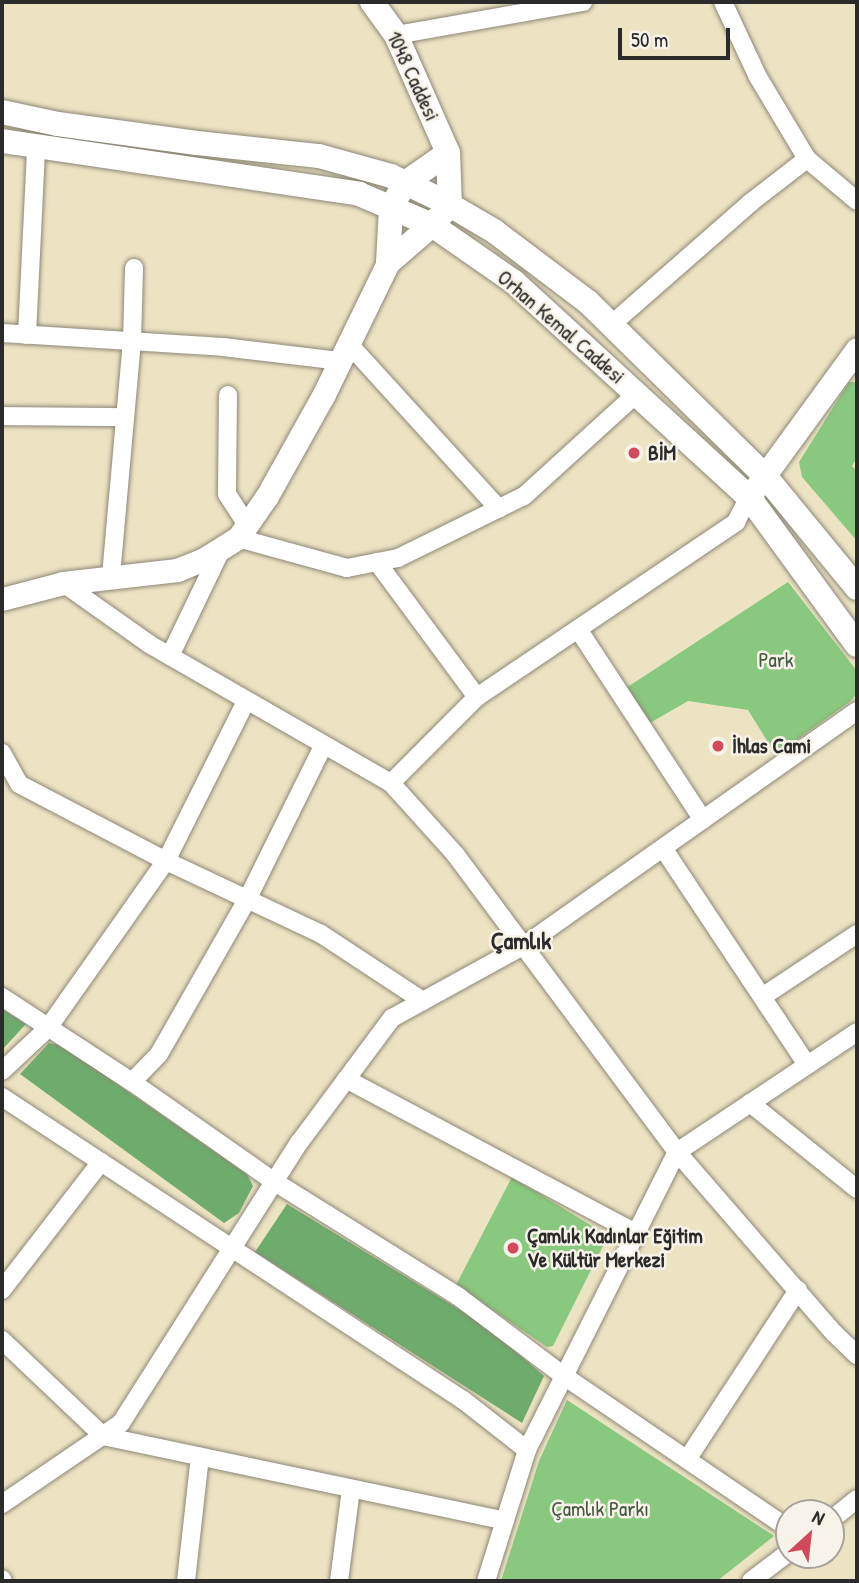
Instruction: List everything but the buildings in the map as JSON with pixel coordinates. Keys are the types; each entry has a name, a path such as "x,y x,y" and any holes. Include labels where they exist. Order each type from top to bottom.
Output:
{"main road":[{"name":"1048 Caddesi","path":"372,2 396,35 449,153 441,215"},
{"name":"Orhan Kemal Caddesi","path":"2,112 58,124 197,144 319,156 441,215 494,231 588,302 612,324 765,476 857,588"},
{"name":"Orhan Kemal Caddesi","path":"2,141 36,149 359,194 398,195"},
{"path":"388,263 398,195 449,153"},
{"path":"388,263 441,215"},
{"name":"Orhan Kemal Caddesi","path":"441,215 748,497 857,645"}],"street":[{"path":"396,35 583,2"},
{"path":"723,2 758,77 807,159 857,201"},
{"path":"27,335 36,149"},
{"path":"612,324 750,203 807,159"},
{"path":"170,656 236,535 267,496 345,352 388,263"},
{"path":"111,576 132,341 134,268"},
{"path":"2,333 345,352 499,509"},
{"path":"391,783 477,697 736,522 748,497 857,349"},
{"path":"236,535 347,568 398,558 524,496 636,394"},
{"path":"228,395 227,494 236,535"},
{"path":"2,416 125,417"},
{"path":"2,599 63,583 177,570 204,559 236,535"},
{"path":"377,562 477,697"},
{"path":"63,583 170,656 391,783 455,854 677,1152 857,1356"},
{"path":"578,629 703,820"},
{"path":"2,1071 48,1027 166,861 246,701"},
{"path":"2,1504 121,1423 299,1143 392,1018 525,945 857,711"},
{"path":"132,1082 159,1054 247,900 323,746"},
{"path":"2,753 8,780 166,861 321,934 423,1001"},
{"path":"663,848 807,1065"},
{"path":"762,997 857,934"},
{"path":"2,997 132,1082 275,1182 459,1297 564,1376 775,1519"},
{"path":"486,1581 527,1450 677,1152 857,1032"},
{"path":"346,1079 636,1233"},
{"path":"2,1097 463,1400 527,1450"},
{"path":"750,1103 857,1189"},
{"path":"2,1290 101,1162"},
{"path":"688,1458 798,1290"},
{"path":"2,1340 103,1436 505,1521"},
{"path":"186,1581 200,1457"},
{"path":"339,1581 351,1489"},
{"path":"751,1581 775,1563"}],"green space":[{"path":"849,382 857,382 857,458 852,466 857,471 857,541 802,477 799,462"},
{"name":"Park","path":"788,582 857,671 857,692 852,700 776,755 748,710 688,701 648,724 626,688"},
{"path":"2,1009 26,1024 2,1050"},
{"path":"49,1043 61,1045 247,1174 253,1186 239,1213 224,1223 20,1074"},
{"path":"512,1177 605,1234 604,1244 553,1346 547,1347 456,1285"},
{"path":"287,1204 488,1327 544,1376 522,1423 255,1252"},
{"name":"Çamlık Parkı","path":"567,1400 774,1536 717,1581 501,1581 539,1461"}],"place":[{"name":"BİM","path":"634,453"},
{"name":"İhlas Cami","path":"718,746"},
{"name":"Çamlık Kadınlar Eğitim Ve Kültür Merkezi","path":"513,1248"}],"district":[{"name":"Çamlık","path":"521,941"}]}
